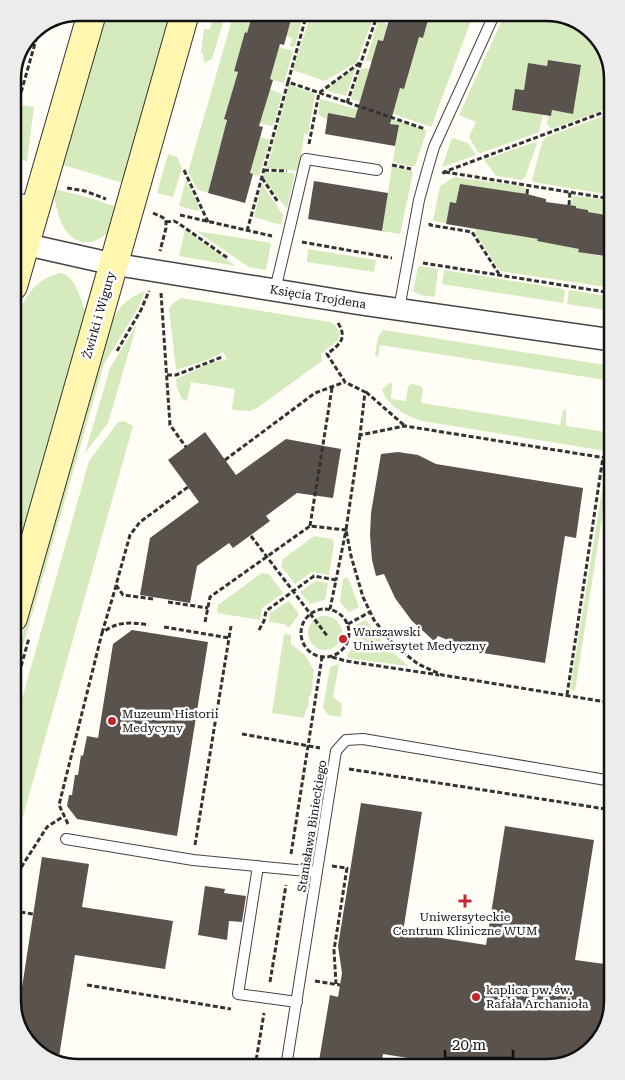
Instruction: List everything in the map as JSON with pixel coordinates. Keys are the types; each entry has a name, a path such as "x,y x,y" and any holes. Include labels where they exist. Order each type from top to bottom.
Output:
{"main road":[{"path":"21,255 24,244 24,200 89,21"},
{"name":"Żwirki i Wigury","path":"21,587 182,21"}],"street":[{"name":"Księcia Trojdena","path":"24,244 114,264 604,339"}],"lane":[{"path":"399,309 419,200 421,170 434,147 491,21"},
{"path":"275,290 306,159 377,170"},
{"name":"Stanisława Binieckiego","path":"287,1059 336,751 346,740 363,739 604,780"},
{"path":"66,839 193,860 318,872"},
{"path":"258,866 238,994 297,1002"}],"path":[{"path":"247,231 305,21"},
{"path":"347,103 375,21"},
{"path":"21,93 35,42"},
{"path":"306,159 319,93 361,62"},
{"path":"288,82 431,131"},
{"path":"441,178 444,172 604,112"},
{"path":"377,170 390,164 604,198"},
{"path":"184,170 208,222"},
{"path":"264,170 303,172"},
{"path":"262,178 291,220"},
{"path":"60,186 85,191 112,201"},
{"path":"527,194 528,186"},
{"path":"569,205 570,192"},
{"path":"151,212 162,216 166,222 161,248"},
{"path":"432,217 430,225 472,232 500,275"},
{"path":"166,222 174,221 178,223 231,261"},
{"path":"161,292 170,425 186,446"},
{"path":"335,319 342,330 342,339 337,346 326,354 345,382 365,392 405,426"},
{"path":"167,375 176,375 222,357"},
{"path":"225,460 316,393 345,382"},
{"path":"310,526 332,387"},
{"path":"330,610 346,530 365,392"},
{"path":"360,434 405,426 603,457 567,696"},
{"path":"71,828 58,805 102,633 130,535 140,522 188,487"},
{"path":"205,622 210,597 310,526 346,530"},
{"path":"346,530 351,556 363,597 374,620 394,645 418,664 442,675"},
{"path":"250,536 328,637"},
{"path":"260,630 266,611 314,576 336,580"},
{"path":"116,585 123,595 153,599"},
{"path":"168,602 208,608"},
{"path":"332,657 343,650 349,638 348,624 341,614 330,610 319,610 310,614 302,625 302,639 309,651 322,657 332,657 355,663 442,675 604,702"},
{"path":"348,624 370,612"},
{"path":"102,633 114,625 123,622 148,625"},
{"path":"193,860 231,626"},
{"path":"164,627 229,638"},
{"path":"268,999 322,657"},
{"path":"242,734 324,749"},
{"path":"347,769 604,809"},
{"path":"21,866 47,827 64,816"},
{"path":"313,990 315,980 338,985 334,950 347,868 332,866 334,857"},
{"path":"21,912 33,914"},
{"path":"87,985 234,1009"},
{"path":"256,1059 263,1014"}],"green space":[{"path":"102,21 170,21 123,183 60,164"},
{"path":"212,21 224,21 212,59 204,62 201,52 204,29 210,29"},
{"path":"232,21 251,21 247,33 245,32 234,70 238,72 224,118 227,120 208,193 197,189 188,172"},
{"path":"290,21 302,21 295,46 290,47 292,38 286,36"},
{"path":"308,21 372,21 357,62 325,81 293,70"},
{"path":"378,21 387,24 383,41 378,40 372,62 366,60"},
{"path":"428,21 471,21 431,127 351,99 360,70 364,68 370,69 395,104 400,88 404,89 419,37 423,38"},
{"path":"502,21 549,21 564,24 584,36 594,47 601,61 600,67 603,68 604,80 604,110 551,129 547,123 548,116 551,116 552,110 573,113 576,93 565,91 569,63 548,60 547,66 528,63 524,90 515,89 512,109 543,115 539,132 481,153 478,152 469,137 476,122 459,115"},
{"path":"279,47 293,51 284,83 270,79"},
{"path":"356,67 346,96 328,91 329,87"},
{"path":"289,85 314,93 315,96 308,134 304,134 299,171 267,168"},
{"path":"270,89 282,94 274,124 271,126 260,123"},
{"path":"321,99 427,130 415,166 393,162 398,125 328,113 327,119 318,115"},
{"path":"21,105 34,107 27,161 21,160"},
{"path":"604,116 604,194 533,182 542,142 546,137"},
{"path":"260,137 270,140 259,176 250,174"},
{"path":"452,138 468,143 476,155 442,167"},
{"path":"535,142 537,144 525,177 522,180 496,176 484,160"},
{"path":"168,154 177,157 182,168 173,197 157,193"},
{"path":"392,166 412,171 413,173 400,234 382,231"},
{"path":"265,172 295,173 287,209 263,179"},
{"path":"454,177 521,186 525,188 526,194 461,203 450,202 446,223 433,221 440,186"},
{"path":"186,179 200,210 198,211 179,206"},
{"path":"262,184 283,215 281,225 254,217"},
{"path":"54,189 117,207 109,232 94,241 84,242 68,234 59,217"},
{"path":"572,197 604,200 604,214 588,212 588,210 571,206"},
{"path":"476,229 538,239 537,241 579,249 578,251 604,257 604,287 500,271 475,233"},
{"path":"185,230 236,266 179,256"},
{"path":"196,231 271,243 266,270 249,267"},
{"path":"308,249 376,260 374,272 307,262"},
{"path":"418,267 438,269 435,297 420,295 413,291"},
{"path":"444,270 563,289 565,291 563,303 442,284"},
{"path":"61,273 66,275 74,283 85,310 21,537 21,308 34,288 50,276"},
{"path":"569,290 604,296 604,310 567,304"},
{"path":"145,291 138,308 104,364 21,653 21,640 110,323 124,304"},
{"path":"181,298 330,322 335,325 340,333 338,340 321,354 322,361 257,408 250,411 233,410 235,389 191,382 187,401 182,399 177,388 176,379 211,363 227,359 223,352 208,360 176,370 169,309 172,304"},
{"path":"137,324 108,423 85,453 110,368"},
{"path":"383,330 604,365 604,380 380,345 378,357 375,355 378,337"},
{"path":"391,382 391,399 406,401 408,387 411,384 421,386 423,389 421,403 560,425 563,411 566,409 566,426 604,432 604,451 422,421 398,410 384,395 382,389"},
{"path":"124,421 133,426 21,824 21,703 89,461 118,422"},
{"path":"604,478 604,505 575,691 570,690"},
{"path":"314,536 332,539 334,544 329,575 312,572 295,584 281,566 283,559"},
{"path":"262,573 269,574 283,593 262,608 260,620 217,613 218,605"},
{"path":"347,577 359,607 349,612 340,602 343,579"},
{"path":"316,581 328,583 325,600 310,604 300,592"},
{"path":"289,601 299,614 290,627 285,626 285,624 269,622 270,613"},
{"path":"325,616 337,621 342,633 337,645 325,650 313,645 308,633 313,621"},
{"path":"366,620 384,644 408,666 348,658 347,655 355,641 356,625"},
{"path":"284,634 291,635 291,644 305,655 314,670 311,696 309,696 308,708 304,718 272,713"},
{"path":"339,664 333,697 342,704 341,717 328,715 323,707 330,667"}],"building":[{"path":"251,21 291,21 284,45 280,44 270,79 273,80 259,126 263,127 250,173 253,174 245,203 208,193 227,120 224,119 238,72 234,71 245,32 247,33"},
{"path":"389,21 428,21 423,38 419,37 404,89 400,88 390,124 399,125 395,146 325,134 328,113 355,118 378,40 383,41"},
{"path":"548,60 581,65 573,114 552,110 551,116 512,110 515,89 524,90 528,63 547,66"},
{"path":"314,181 388,193 382,231 308,219"},
{"path":"460,184 527,194 546,199 546,202 576,206 576,208 588,210 588,212 604,215 604,256 578,252 579,249 537,241 538,239 446,224 450,202 456,203"},
{"path":"205,432 236,475 286,439 341,449 333,498 297,493 266,516 270,521 233,548 229,543 197,566 190,603 140,595 150,538 199,502 168,460"},
{"path":"398,452 418,455 436,464 583,488 576,538 565,536 545,663 477,652 438,636 434,641 412,621 395,598 384,574 376,576 372,560 370,535 371,513 381,454"},
{"path":"132,630 208,642 177,836 77,819 67,806 69,795 72,795 75,775 78,775 81,755 83,756 87,736 98,738 113,644"},
{"path":"361,803 422,812 403,932 486,945 505,826 594,840 575,960 604,964 604,1000 602,1016 596,1030 587,1042 571,1053 561,1057 546,1059 415,1059 383,1054 382,1059 319,1059 330,995 338,997 342,973 338,946"},
{"path":"42,857 89,864 82,907 173,921 165,969 75,955 59,1055 47,1049 31,1033 22,1012 21,994"},
{"path":"205,886 225,889 224,893 246,896 242,922 229,921 227,940 198,935"}],"place":[{"name":"Warszawski Uniwersytet Medyczny","path":"343,639"},
{"name":"Muzeum Historii Medycyny","path":"112,721"},
{"name":"Uniwersyteckie Centrum Kliniczne WUM","path":"465,901"},
{"name":"kaplica pw. św. Rafała Archanioła","path":"476,997"}]}
